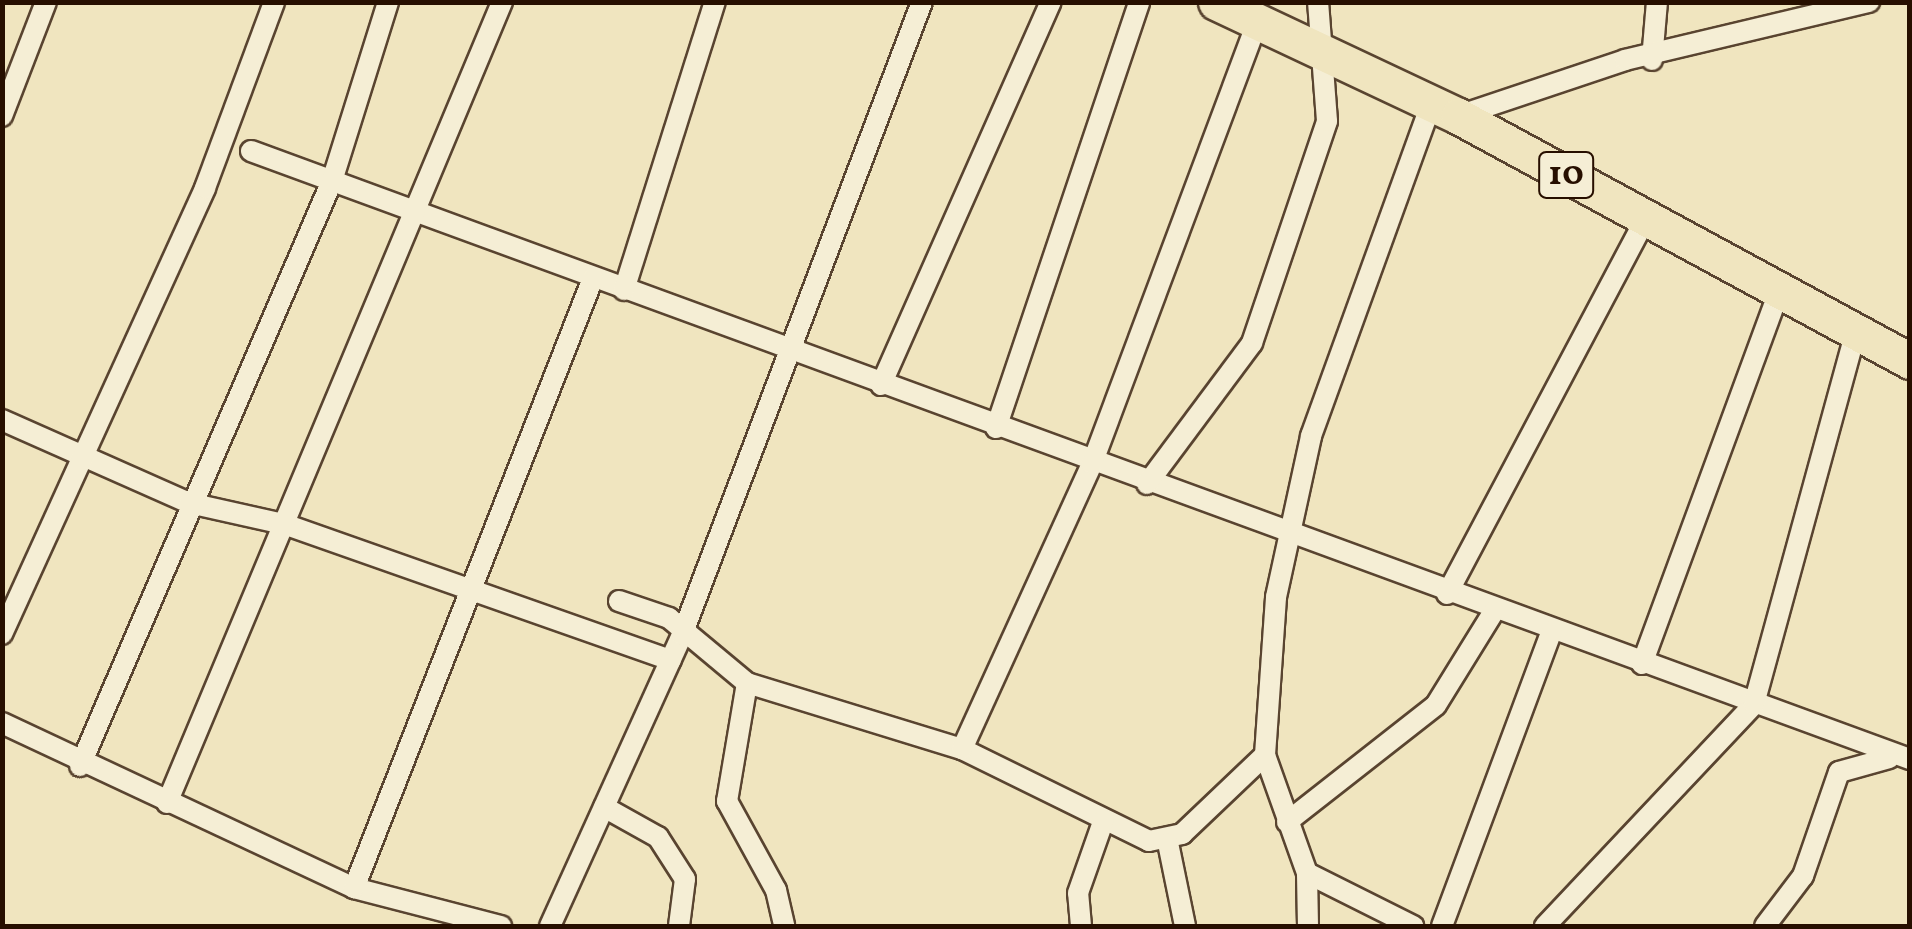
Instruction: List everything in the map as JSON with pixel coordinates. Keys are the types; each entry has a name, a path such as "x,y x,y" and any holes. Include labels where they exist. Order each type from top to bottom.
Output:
{"highway":[{"name":"10","path":"1216,2 1444,112 1910,361"}],"street":[{"path":"2,116 46,2"},
{"path":"2,634 205,188 274,2"},
{"path":"80,766 189,503 332,181 388,2"},
{"path":"167,803 410,210 502,2"},
{"path":"624,290 715,2"},
{"path":"555,922 682,634 786,350 922,2"},
{"path":"881,386 1051,2"},
{"path":"996,428 1139,2"},
{"path":"1147,484 1252,343 1327,122 1318,2"},
{"path":"1652,60 1657,2"},
{"path":"1308,926 1307,873 1266,755 1276,598 1311,436 1444,112 1549,81 1652,60 1863,3"},
{"path":"962,749 1092,464 1257,23"},
{"path":"251,151 1291,538 1910,761"},
{"path":"1447,594 1646,218"},
{"path":"354,888 593,278"},
{"path":"1642,664 1779,292"},
{"path":"1545,926 1754,704 1855,334"},
{"path":"2,420 86,451 189,503 284,524 468,596 671,660"},
{"path":"619,601 659,612 748,684 962,749 1104,819 1168,842"},
{"path":"1287,822 1436,705 1494,610"},
{"path":"1442,926 1552,631"},
{"path":"748,684 726,800 776,890 784,926"},
{"path":"2,723 80,766 354,888 501,926"},
{"path":"1168,842 1266,755"},
{"path":"1766,926 1804,876 1839,772 1878,756 1910,761"},
{"path":"604,807 658,837 685,879 679,926"},
{"path":"1081,926 1078,893 1104,819"},
{"path":"1168,842 1184,926"},
{"path":"1307,873 1412,926"}]}
